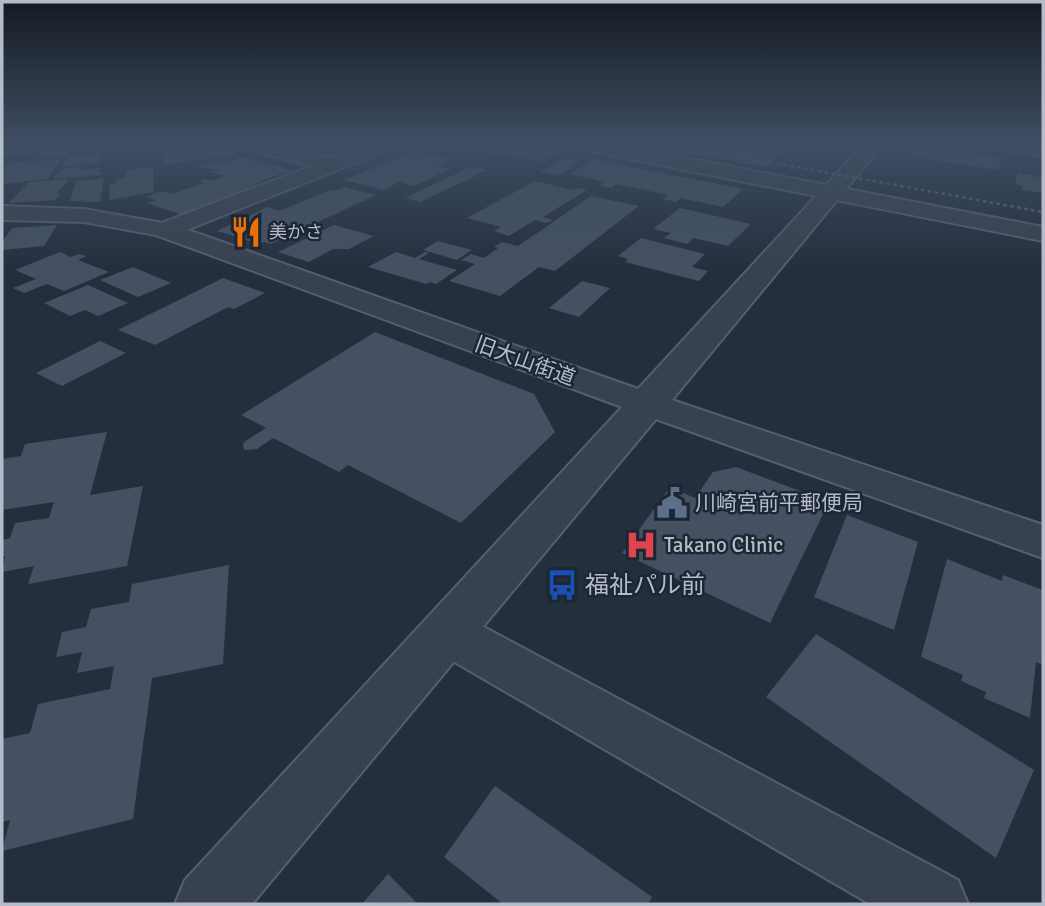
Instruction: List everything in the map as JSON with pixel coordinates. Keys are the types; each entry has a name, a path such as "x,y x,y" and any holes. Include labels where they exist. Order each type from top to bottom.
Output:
{"street":[{"path":"165,230 279,185"},
{"path":"792,185 1043,234"},
{"path":"209,904 838,185"},
{"name":"旧大山街道","path":"2,213 75,212 114,217 165,230 647,404 1043,542"},
{"path":"447,632 934,904"}],"building":[{"path":"26,185 64,185 55,200 9,203"},
{"path":"75,185 103,185 100,202 70,201"},
{"path":"110,185 154,185 154,192 109,200"},
{"path":"197,185 262,186 185,216 147,203 156,200 146,197 162,191 172,194"},
{"path":"365,185 392,185 383,190"},
{"path":"432,185 455,185 420,202 405,198"},
{"path":"527,185 587,190 543,217 553,220 547,223 535,220 509,236 494,231 501,227 467,218"},
{"path":"622,185 724,185 743,189 723,207 681,198 676,202 663,199 668,195"},
{"path":"1020,185 1043,185 1043,193 1022,190 1023,186"},
{"path":"344,187 376,195 271,244 259,244 217,231 267,207 280,211 330,190"},
{"path":"591,196 639,206 555,271 539,267 500,296 449,281 475,264 461,260 471,254 484,258 502,242 518,246"},
{"path":"680,208 751,224 728,246 693,238 687,244 664,238 671,233 653,229"},
{"path":"57,225 44,246 2,250 2,242 12,228"},
{"path":"334,225 374,236 349,249 333,249 309,262 278,252"},
{"path":"641,238 705,254 692,267 708,271 699,281 625,262 628,259 618,256"},
{"path":"438,241 472,250 457,260 423,250"},
{"path":"60,252 71,257 79,254 86,256 78,260 109,272 64,291 47,284 24,293 13,288 36,279 15,270"},
{"path":"396,252 415,258 425,252 429,253 419,259 457,270 436,284 426,284 368,267"},
{"path":"133,267 171,283 138,297 100,280"},
{"path":"223,278 265,293 234,309 228,307 155,345 118,330"},
{"path":"582,281 610,288 579,317 549,308"},
{"path":"88,285 128,303 98,316 85,310 70,316 44,303"},
{"path":"375,332 534,394 555,432 461,523 348,465 339,472 273,438 257,449 245,450 243,446 244,442 266,428 241,415"},
{"path":"100,341 126,353 62,386 36,373"},
{"path":"107,432 90,495 143,486 127,566 28,584 34,566 2,572 5,556 2,556 2,540 10,538 15,523 49,518 54,502 2,510 2,459 21,456 25,444"},
{"path":"736,467 829,502 770,623 622,553 670,487 695,498 713,472"},
{"path":"847,515 918,542 894,630 814,597"},
{"path":"947,559 1002,581 1003,575 1043,590 1043,665 1036,662 1030,718 984,698 986,692 961,681 963,675 921,657"},
{"path":"229,565 223,664 152,678 133,819 2,851 10,820 2,822 2,739 30,733 38,704 110,689 114,666 77,673 82,652 56,657 62,632 86,627 91,609 129,602 132,584"},
{"path":"816,634 1034,770 996,858 766,697"},
{"path":"495,786 652,897 648,904 503,904 444,857"},
{"path":"388,874 418,904 362,904"}],"railway":[{"path":"897,185 1043,212"}],"place":[{"name":"美かさ","path":"246,232"},
{"name":"川崎宮前平郵便局","path":"672,503"},
{"name":"Takano Clinic","path":"641,545"},
{"name":"福祉パル前","path":"562,585"}]}
